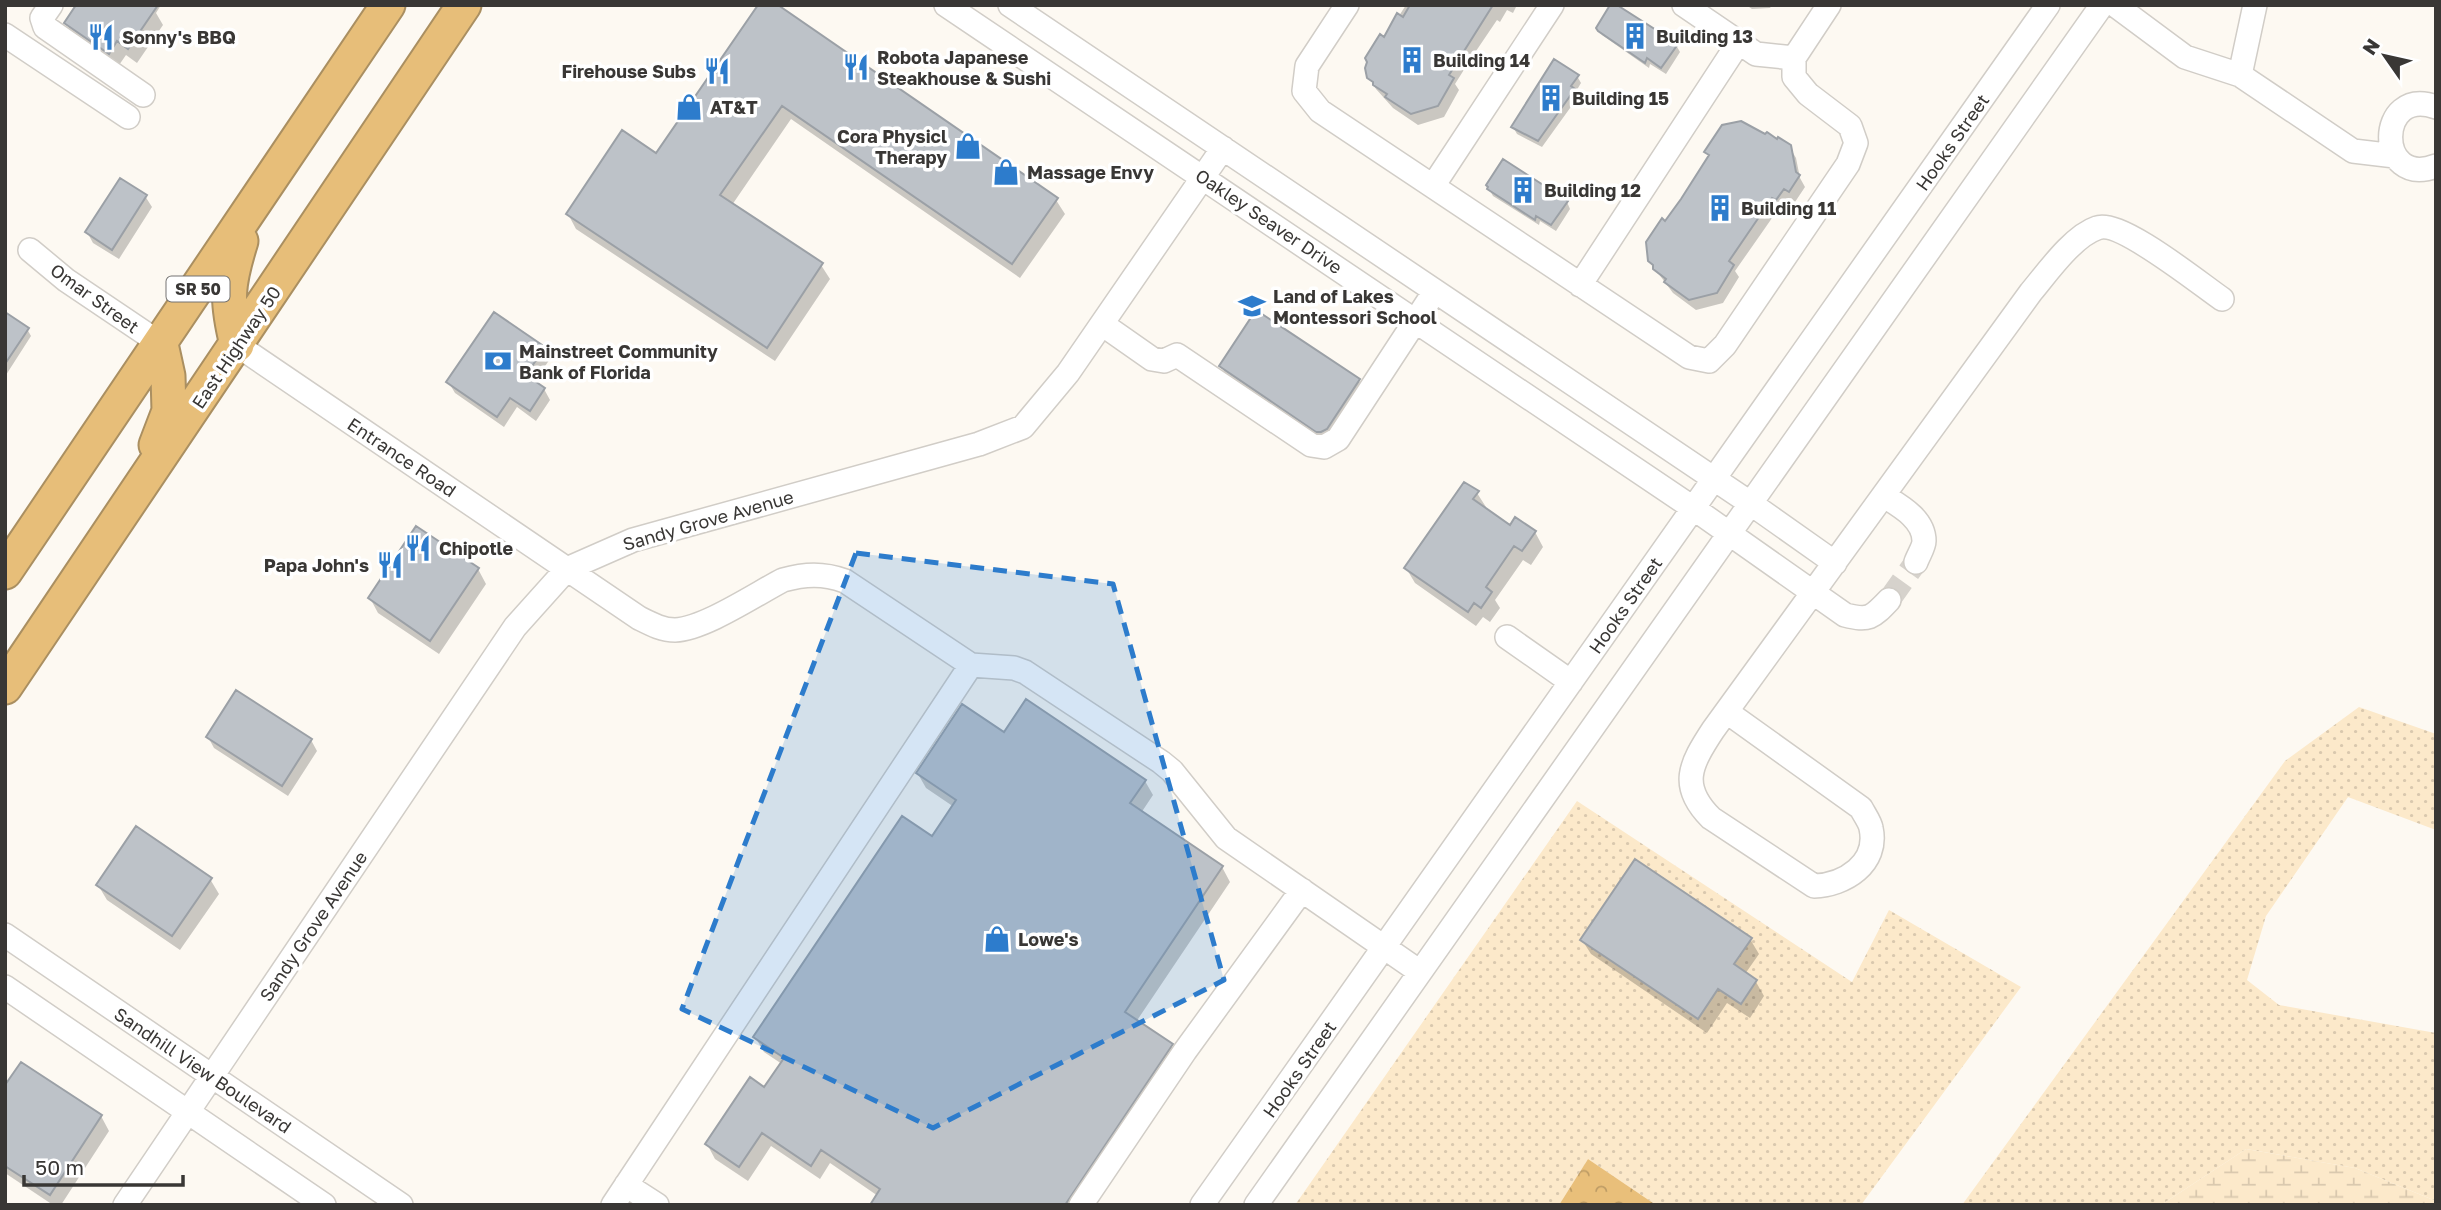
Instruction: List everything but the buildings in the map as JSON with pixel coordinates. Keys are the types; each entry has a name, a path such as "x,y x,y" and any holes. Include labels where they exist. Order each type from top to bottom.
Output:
{"highway":[{"name":"SR 50","path":"5,572 388,5"},
{"name":"East Highway 50","path":"5,687 464,5"},
{"path":"237,345 229,313 229,279 248,215"},
{"path":"141,487 169,411 168,376 160,344"}],"street":[{"path":"51,5 42,18 45,27 143,95"},
{"name":"Oakley Seaver Drive","path":"946,5 1693,508 1845,615 1862,619 1874,616 1889,600"},
{"name":"Oakley Seaver Drive","path":"1010,5 1835,563"},
{"path":"1347,5 1307,66 1304,91 1320,111 1689,358 1709,361 1725,345 1848,164 1856,144 1850,126 1808,94 1794,77 1794,58 1829,5"},
{"path":"1433,186 1552,5"},
{"path":"1684,5 1756,54 1794,58"},
{"name":"Hooks Street","path":"1202,1205 2048,5"},
{"path":"1256,1205 2102,5"},
{"path":"2115,5 2185,57 2240,75 2353,151 2395,156"},
{"path":"2240,75 2255,5"},
{"path":"5,35 128,117"},
{"path":"1580,285 1740,42"},
{"path":"2436,107 2417,104 2407,107 2398,114 2389,134 2390,146 2395,156 2412,168 2436,166"},
{"name":"Sandy Grove Avenue","path":"125,1205 515,627 567,569 633,540 979,444 1023,427 1068,373 1223,148"},
{"path":"1727,712 1861,808 1872,828 1870,854 1857,870 1844,880 1828,886 1814,886 1712,818 1698,804 1692,793 1692,772 1699,752 1727,712 2031,292 2084,236 2099,226 2135,237 2222,299"},
{"name":"Omar Street","path":"30,250 66,280 160,344"},
{"path":"1102,324 1152,359 1164,361 1177,355 1317,447 1332,444 1338,439 1435,291"},
{"name":"Entrance Road","path":"237,345 639,618 666,629 696,626 783,580 799,575 830,576 845,581 971,665"},
{"path":"1884,496 1911,514 1920,527 1924,542 1916,562"},
{"path":"1507,637 1571,682"},
{"path":"613,1205 971,665 1014,668 1025,672 1161,762 1226,838 1420,972"},
{"path":"1081,1205 1185,1051 1302,890"},
{"name":"Sandhill View Boulevard","path":"5,935 401,1205"},
{"path":"5,987 324,1205"},
{"path":"626,1185 657,1205"}],"highlighted area":[{"path":"856,553 1113,584 1224,980 933,1128 682,1009"}],"green space":[{"path":"2359,707 2436,734 2436,830 2348,797 2266,916 2247,980 2279,1005 2436,1033 2436,1201 2355,1168 2246,1149 2161,1205 1962,1205 2285,761"},
{"path":"1577,801 1852,982 1889,910 2021,987 1861,1205 1656,1205 1588,1159 1559,1205 1295,1205"},
{"path":"2246,1149 2355,1168 2436,1201 2436,1205 2161,1205"},
{"path":"1588,1159 1656,1205 1559,1205"}],"tunnel":[{"path":"1889,600 1916,562"}],"place":[{"name":"Building 13","path":"1635,36"},
{"name":"Sonny's BBQ","path":"101,37"},
{"name":"Building 14","path":"1412,60"},
{"name":"Robota Japanese Steakhouse & Sushi","path":"856,67"},
{"name":"Firehouse Subs","path":"717,71"},
{"name":"Building 15","path":"1551,98"},
{"name":"AT&T","path":"689,107"},
{"name":"Cora Physicl Therapy","path":"968,146"},
{"name":"Massage Envy","path":"1006,172"},
{"name":"Building 12","path":"1523,190"},
{"name":"Building 11","path":"1720,208"},
{"name":"Land of Lakes Montessori School","path":"1252,306"},
{"name":"Mainstreet Community Bank of Florida","path":"498,361"},
{"name":"Chipotle","path":"418,548"},
{"name":"Papa John's","path":"390,565"},
{"name":"Lowe's","path":"997,939"}]}
